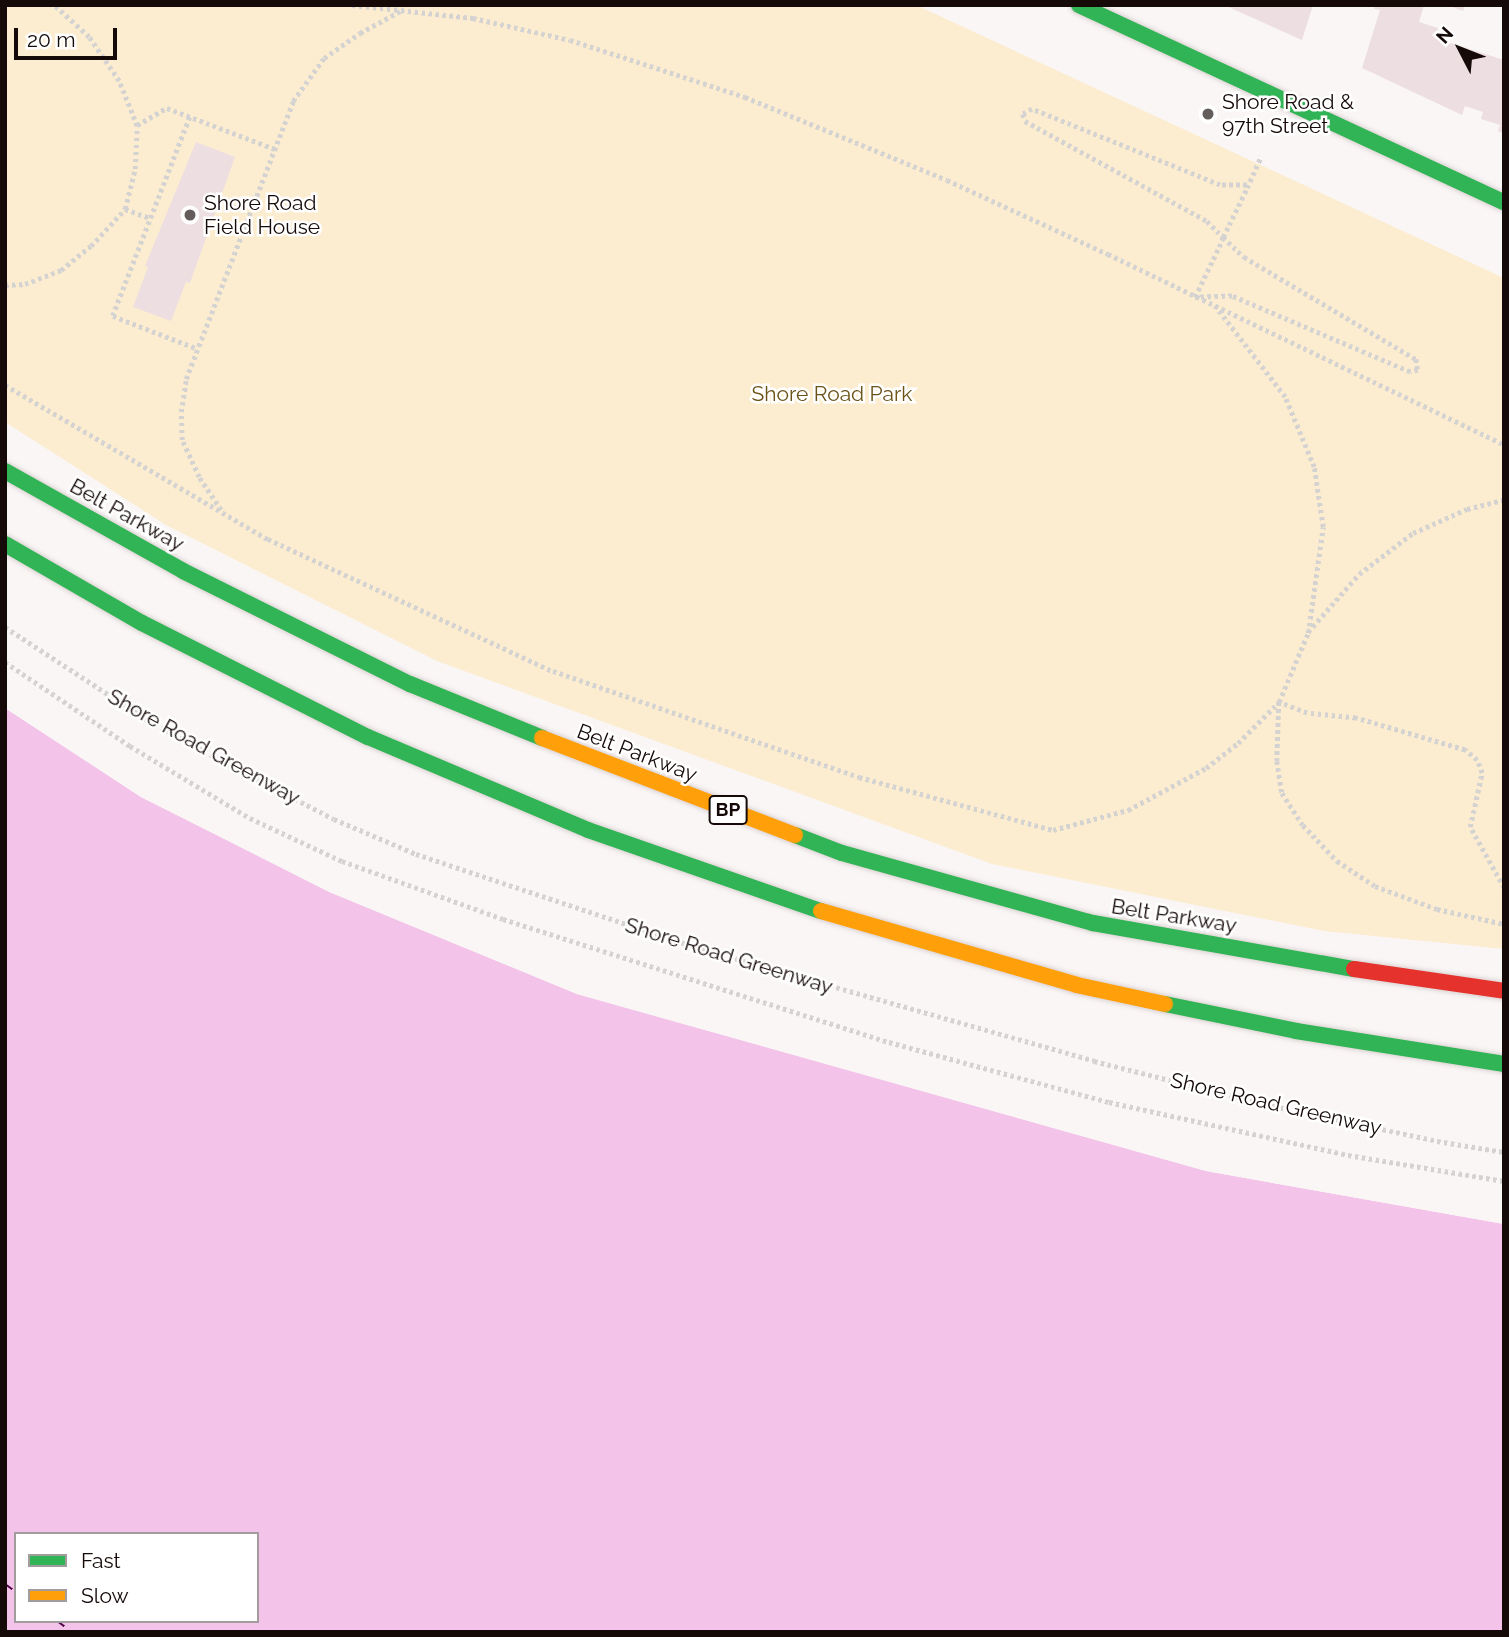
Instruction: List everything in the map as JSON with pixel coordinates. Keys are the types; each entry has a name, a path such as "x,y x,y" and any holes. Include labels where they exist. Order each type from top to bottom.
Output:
{"main road":[{"path":"1079,5 1504,202"},
{"name":"Belt Parkway","path":"5,471 183,570 410,684 633,775 842,853 1093,923 1442,984 1504,991"},
{"path":"5,544 142,623 368,737 588,830 816,910 1077,985 1296,1031 1504,1064"},
{"path":"1442,984 1504,984"}],"path":[{"path":"5,285 25,284 61,270 91,246 125,209 135,169 137,126 119,81 89,37 54,5"},
{"path":"352,5 473,18 570,40 745,97 947,180 1504,445"},
{"path":"221,511 199,477 182,440 181,412 186,379 293,102 324,58 360,33 404,9"},
{"path":"137,126 167,108 275,149"},
{"path":"1195,297 1232,296 1410,372 1418,370 1416,359 1244,257 1206,221 1025,121 1023,114 1032,109 1220,185 1247,185"},
{"path":"190,117 113,316 198,349"},
{"path":"1195,297 1261,156"},
{"path":"125,209 150,218"},
{"path":"1215,306 1285,397 1314,467 1323,527 1308,633 1279,702 1277,761 1282,793 1303,825 1337,861 1375,886 1437,909 1504,925"},
{"path":"5,385 268,539 553,671 859,777 1053,831 1128,810 1206,768 1238,743 1279,702"},
{"path":"1308,633 1359,574 1413,533 1467,509 1504,500"},
{"name":"Shore Road Greenway","path":"5,627 143,717 220,760 334,818 416,854 695,947 1094,1061 1273,1106 1437,1141 1504,1152"},
{"path":"5,662 131,747 250,818 342,861 503,919 889,1042 1109,1102 1348,1155 1504,1181"},
{"path":"1279,702 1307,713 1356,718 1465,750 1477,760 1482,773 1470,827 1504,888"}],"green space":[{"name":"Shore Road Park","path":"5,5 916,5 1504,278 1504,949 1324,931 992,864 437,661 166,525 5,422"}],"shaded area":[{"path":"5,708 141,797 329,892 577,994 1206,1171 1504,1224 1504,1632 5,1632"}],"pier":[{"path":"5,704 142,794 331,889 578,991 1207,1167 1504,1220 1504,1224 1206,1171 577,994 330,892 141,797 5,708"}],"building":[{"path":"1224,5 1313,5 1302,40"},
{"path":"1375,5 1424,5 1419,22 1438,28 1435,38 1504,60 1504,133 1498,131 1500,125 1481,119 1483,112 1465,106 1462,115 1362,68 1380,10 1374,9"},
{"path":"1447,5 1465,5 1463,11"},
{"name":"Shore Road Field House","path":"196,142 235,157 190,283 186,282 171,321 133,307 148,267 145,266"}],"ferry route":[{"path":"5,1584 14,1591"},
{"path":"60,1623 72,1632"}],"traffic: fast":[{"path":"1079,5 1504,202"},
{"path":"5,471 183,571 410,684 542,738"},
{"path":"5,544 142,623 368,737 588,830 821,911"},
{"path":"795,835 842,853 1093,923 1354,969"},
{"path":"1165,1004 1296,1031 1504,1064"}],"traffic: slow":[{"path":"542,738 795,835"},
{"path":"821,911 1077,985 1165,1004"}],"traffic: jam":[{"path":"1354,969 1504,991"}],"place":[{"name":"Shore Road & 97th Street","path":"1208,114"},
{"name":"Shore Road Field House","path":"190,215"}]}
